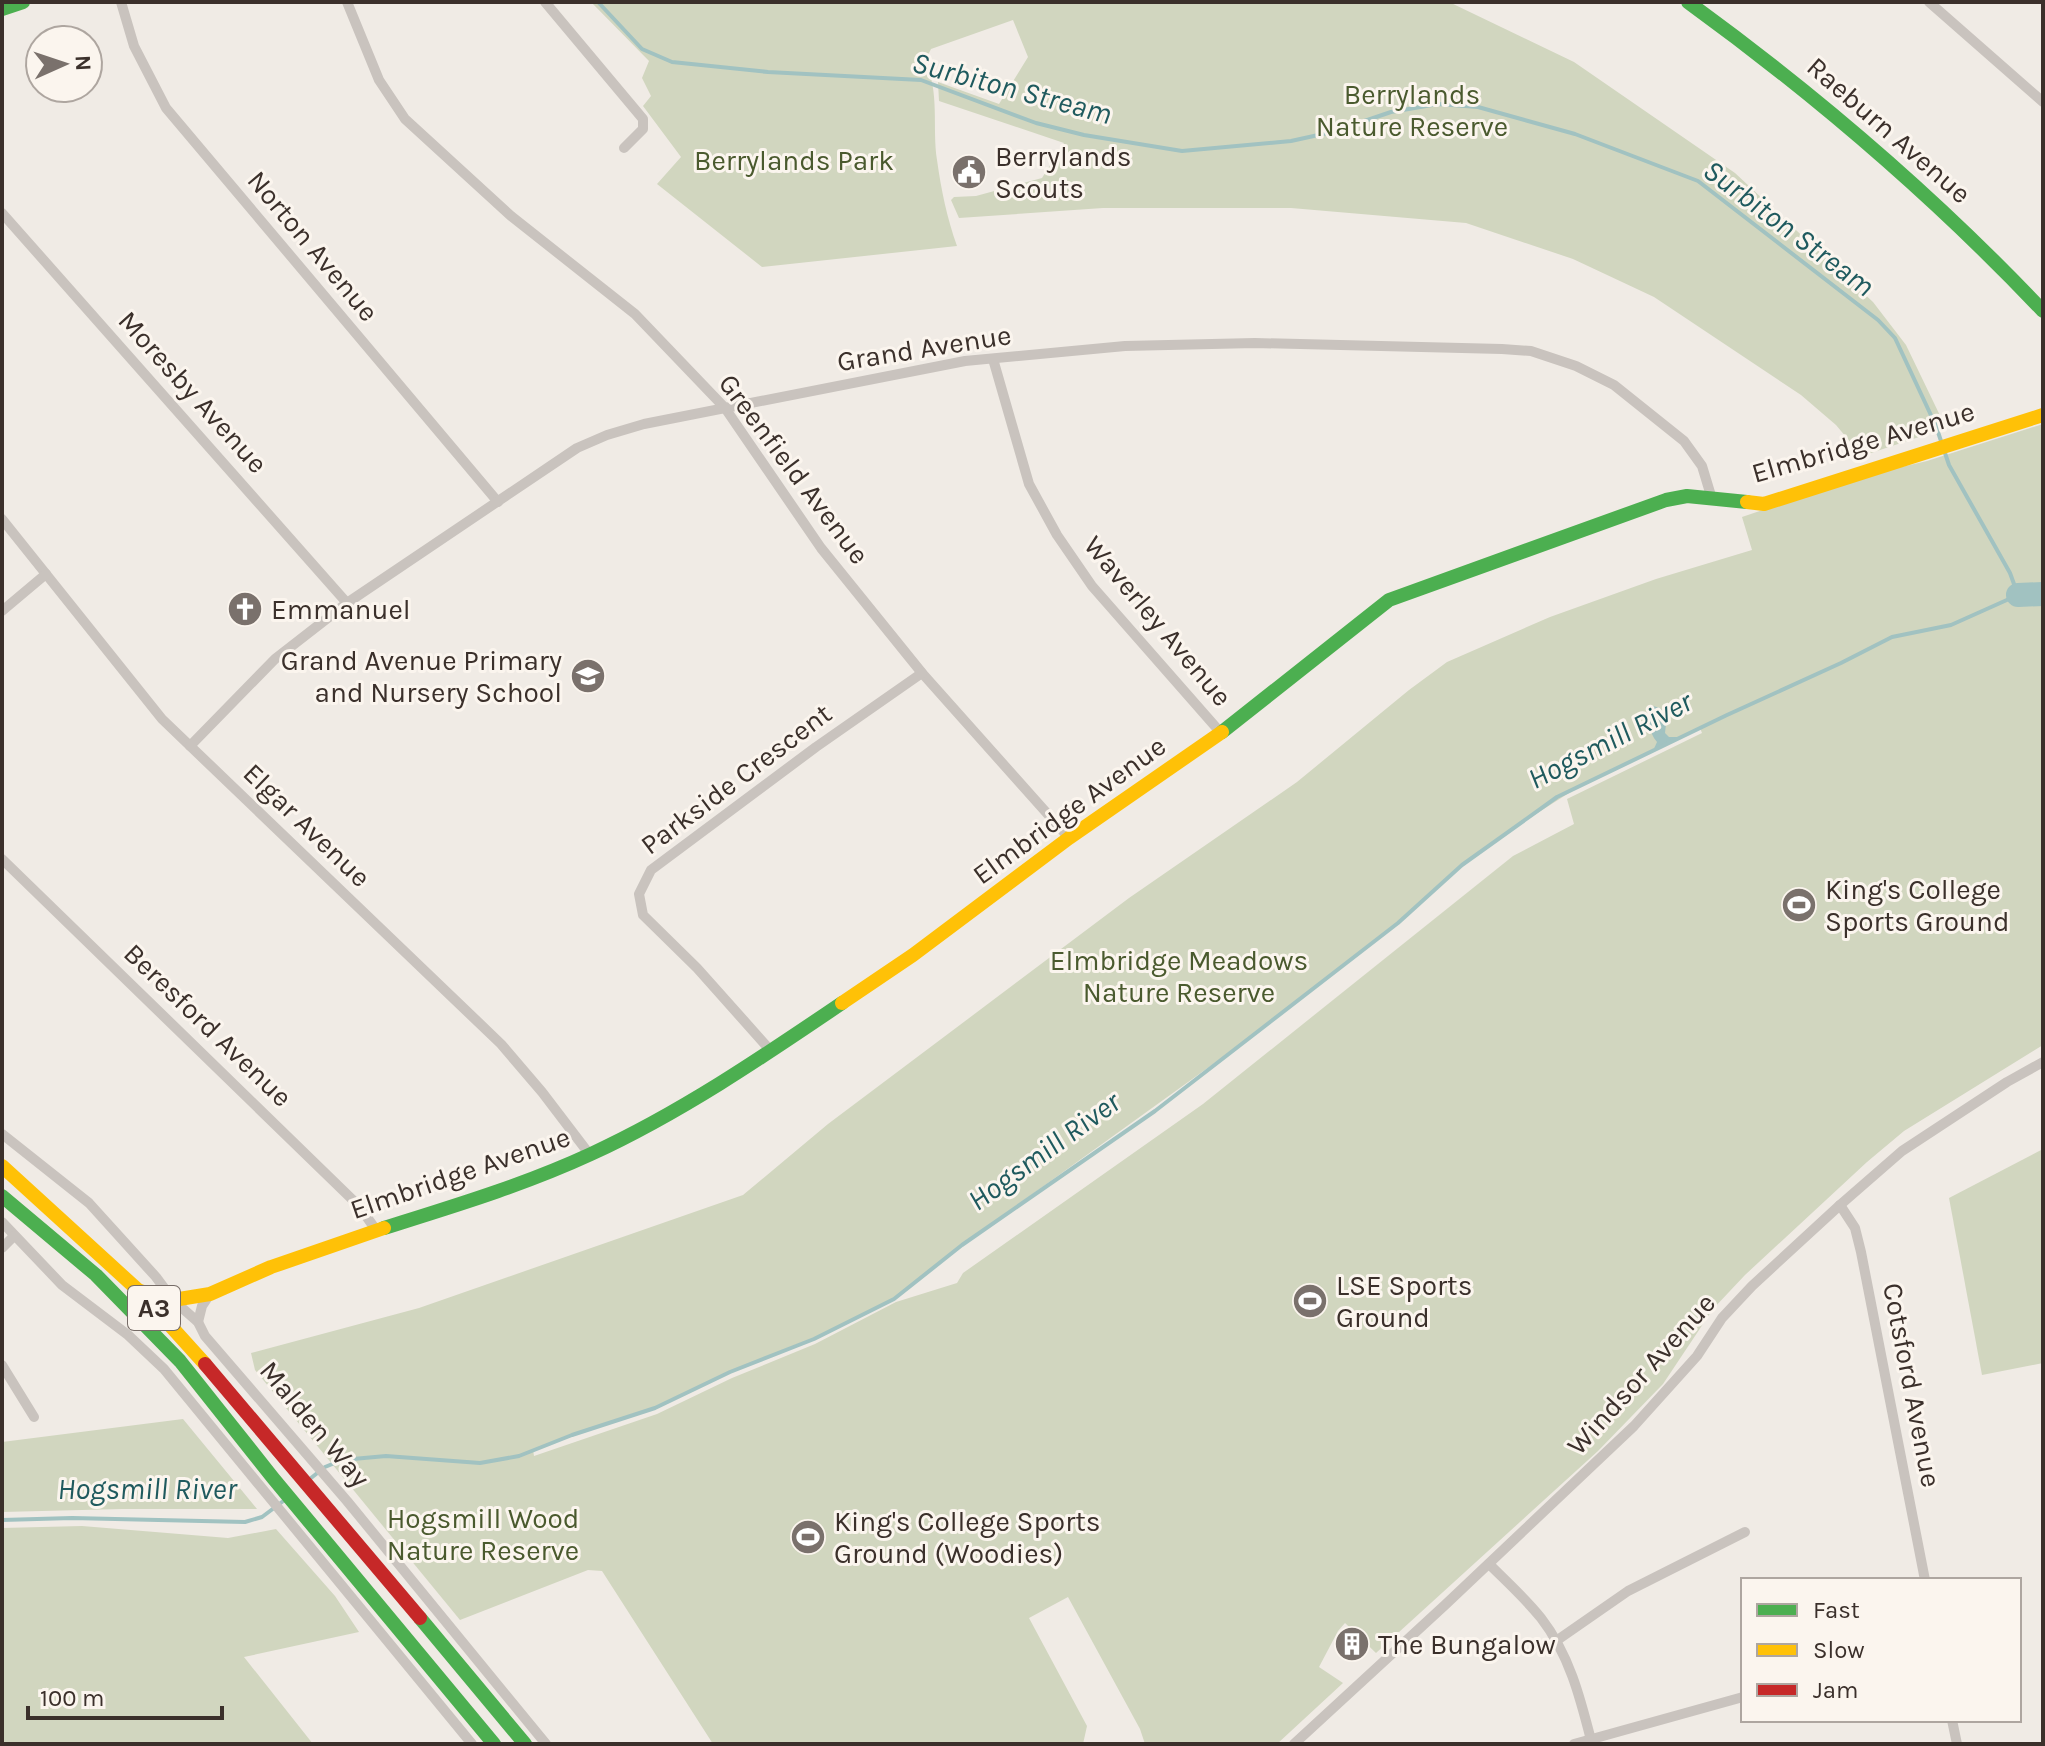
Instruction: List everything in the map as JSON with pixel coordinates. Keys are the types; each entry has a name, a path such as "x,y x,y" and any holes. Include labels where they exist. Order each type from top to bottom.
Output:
{"main road":[{"path":"2,9 23,2"},
{"name":"Raeburn Avenue","path":"1688,2 1846,123 1953,219 2043,311"},
{"name":"Elmbridge Avenue","path":"139,1291 173,1300 210,1294 271,1267 516,1186 655,1123 771,1051 913,955 1069,838 1221,733 1389,600 1666,500 1687,496 1764,504 2043,415"},
{"name":"A3","path":"2,1166 111,1262 139,1291"},
{"name":"A3","path":"2,1196 96,1275 170,1350 268,1482 316,1530 494,1744"},
{"name":"Malden Way","path":"139,1291 292,1464 525,1744"}],"street":[{"name":"Norton Avenue","path":"121,2 134,46 166,108 498,502"},
{"name":"Greenfield Avenue","path":"347,2 379,80 405,119 511,216 635,314 725,408 821,548 922,673 1069,838"},
{"path":"545,2 643,119 643,129 624,148"},
{"path":"1929,2 2043,102"},
{"name":"Moresby Avenue","path":"2,213 347,603"},
{"name":"Grand Avenue","path":"190,746 275,659 347,603 577,448 644,424 965,361 1125,346 1255,343 1531,351 1576,366 1614,385 1647,410 1684,441 1702,466 1712,499"},
{"name":"Waverley Avenue","path":"993,359 1029,484 1057,535 1092,586 1221,733"},
{"name":"Elgar Avenue","path":"2,519 162,719 501,1044 590,1155"},
{"path":"2,611 46,574"},
{"name":"Parkside Crescent","path":"771,1051 697,968 643,915 639,894 651,870 816,747 922,673"},
{"name":"Beresford Avenue","path":"2,859 337,1184 359,1206 376,1230"},
{"name":"Windsor Avenue","path":"1294,1744 1634,1426 1697,1356 1722,1318 1840,1205 1902,1151 2043,1062"},
{"name":"Malden Way","path":"2,1134 89,1203 173,1300 198,1322 205,1336 347,1501 546,1744"},
{"name":"Cotsford Avenue","path":"1840,1205 1855,1228 1861,1252 1925,1578"},
{"path":"2,1222 62,1285 128,1335 164,1369 268,1482 300,1532 371,1624 472,1744"},
{"path":"2,1248 14,1236"},
{"path":"198,1322 202,1306 210,1294"},
{"path":"2,1365 34,1417"},
{"path":"1556,1641 1628,1591 1745,1532"},
{"path":"1489,1564 1540,1616 1556,1641 1569,1665 1591,1740"},
{"path":"1574,1744 1741,1697"},
{"path":"1952,1722 1957,1744"}],"green space":[{"name":"Berrylands Nature Reserve","path":"591,2 1449,2 1574,62 1735,173 1873,302 1906,345 1946,428 1862,456 1836,425 1801,395 1654,297 1573,259 1466,223 1291,208 1103,208 959,218 951,200 954,197 976,196 1042,178 1064,143 939,101 938,82 999,104 1028,57 1013,20 931,49 925,61 932,85 940,182 957,246 762,267 657,184 681,157 643,106 651,96 642,78 649,61"},
{"path":"2043,424 2043,1045 1904,1131 1867,1162 1745,1275 1713,1309 1663,1384 1598,1451 1376,1653 1345,1623 1319,1667 1343,1683 1277,1744 1145,1744 1140,1729 1068,1597 1029,1618 1087,1726 1083,1744 713,1744 602,1571 588,1570 460,1620 255,1370 251,1353 419,1308 743,1195 828,1124 1129,898 1297,782 1447,662 1550,617 1656,579 1752,550 1742,517 1863,476 1927,461","holes":["1700,728 1702,733 1567,799 1574,824 1513,856 1203,1104 963,1273 957,1283 896,1302 815,1344 732,1378 657,1414 534,1456 533,1450 655,1408 730,1372 810,1341 894,1299 962,1245 1270,1023 1398,923 1462,865 1512,829 1580,786"]},
{"path":"2043,1149 2043,1363 1982,1375 1949,1198"},
{"path":"183,1419 257,1509 2,1512 2,1442"},
{"path":"82,1526 228,1538 276,1529 335,1596 359,1632 244,1657 313,1744 2,1744 2,1528"}],"water":[{"path":"1653,706 1667,715 1665,733 1669,737 1681,737 1653,751 1657,742 1650,725"}],"waterway":[{"name":"Hogsmill River","path":"311,1478 325,1467 342,1460 386,1456 480,1463 519,1456 655,1408 730,1372 814,1339 894,1299 962,1245 1155,1111 1398,923 1462,865 1557,797 1892,637 1951,625 2018,595 2010,573 1949,465 1936,426 1895,338 1878,320 1698,181 1575,134 1478,107 1438,104 1391,112 1332,132 1291,141 1182,151 1084,135 1036,123 921,80 768,72 672,62 642,49 598,2"},
{"name":"Hogsmill River","path":"2018,595 2043,594"},
{"name":"Hogsmill River","path":"2,1520 72,1518 245,1522 262,1517 286,1499"}],"traffic: fast":[{"path":"2,9 23,2"},
{"path":"1688,2 1782,73 1873,148 1960,227 2043,311"},
{"path":"1222,732 1389,600 1666,500 1687,496 1747,502"},
{"path":"384,1228 515,1185 624,1138 720,1084 842,1003"},
{"path":"2,1196 96,1275 180,1361 494,1744"},
{"path":"420,1618 525,1744"}],"traffic: slow":[{"path":"1747,502 1764,504 2043,415"},
{"path":"842,1003 913,955 1069,838 1222,732"},
{"path":"2,1166 139,1291 205,1364"},
{"path":"140,1291 173,1300 210,1294 271,1267 384,1228"}],"traffic: jam":[{"path":"205,1364 420,1618"}],"place":[{"name":"Berrylands Scouts","path":"969,172"},
{"name":"Emmanuel","path":"245,609"},
{"name":"Grand Avenue Primary and Nursery School","path":"588,676"},
{"name":"King's College Sports Ground","path":"1799,905"},
{"name":"LSE Sports Ground","path":"1310,1301"},
{"name":"King's College Sports Ground (Woodies)","path":"808,1537"},
{"name":"The Bungalow","path":"1352,1644"}],"water label":[{"name":"Surbiton Stream","path":"1012,88"},
{"name":"Surbiton Stream","path":"1789,228"}],"park label":[{"name":"Berrylands Park","path":"794,160"},
{"name":"Elmbridge Meadows Nature Reserve","path":"1179,976"},
{"name":"Hogsmill Wood Nature Reserve","path":"483,1534"}]}
